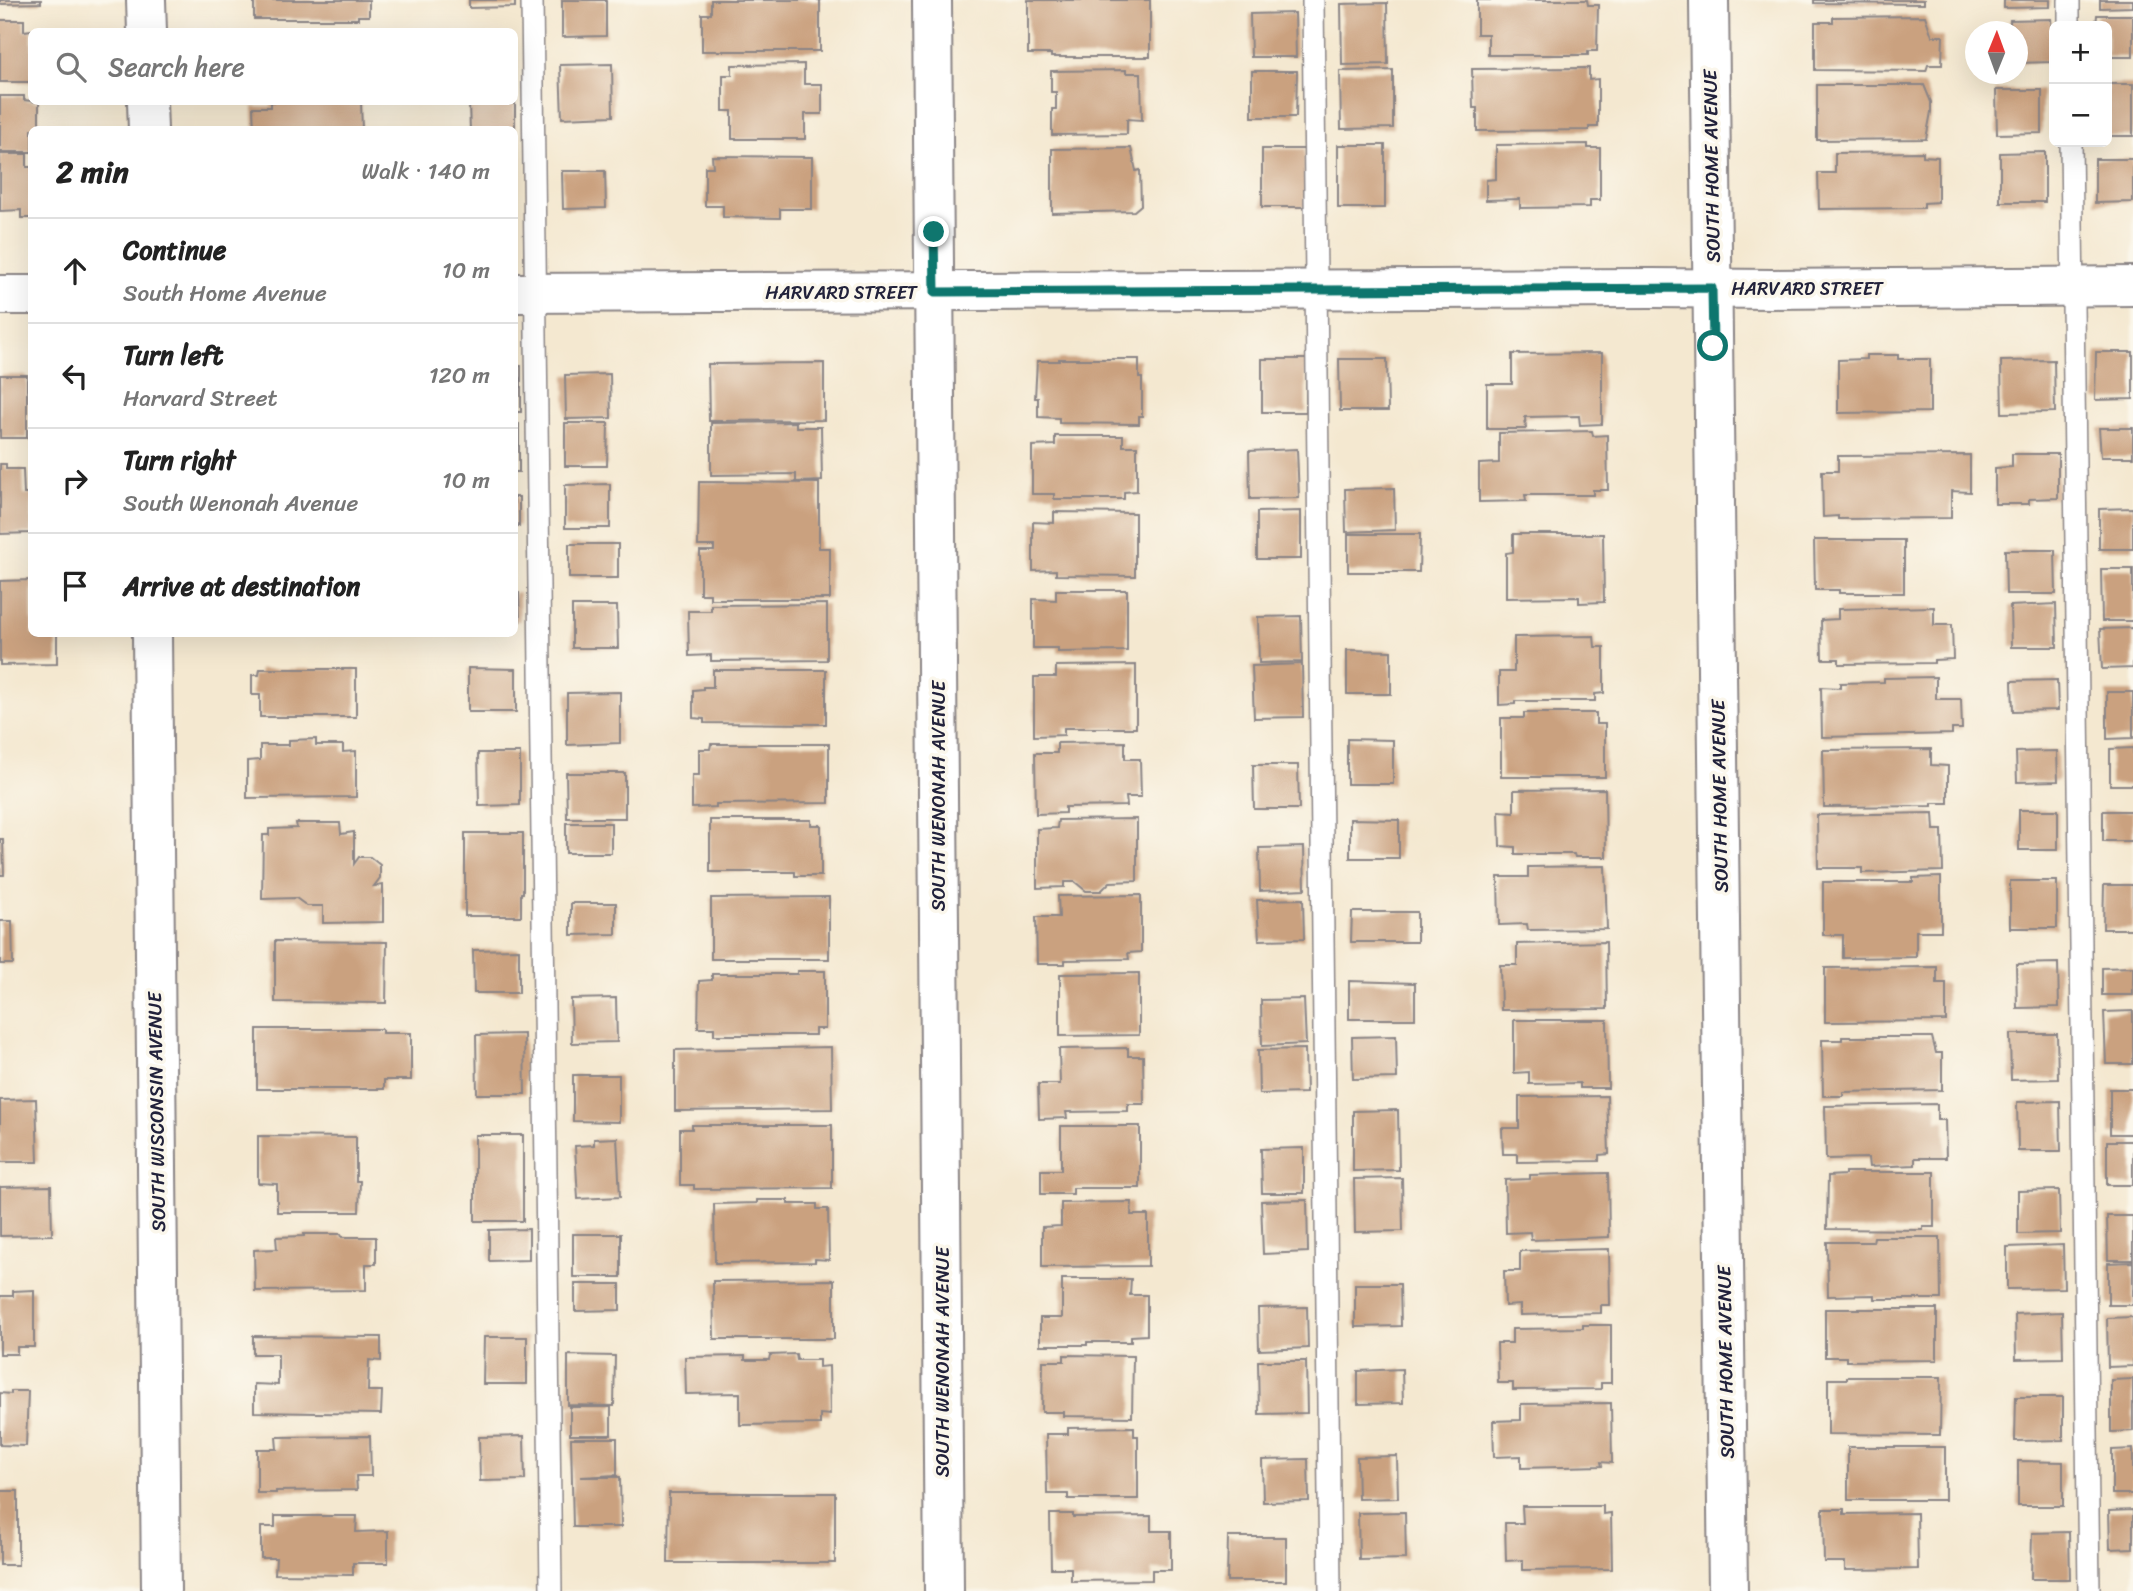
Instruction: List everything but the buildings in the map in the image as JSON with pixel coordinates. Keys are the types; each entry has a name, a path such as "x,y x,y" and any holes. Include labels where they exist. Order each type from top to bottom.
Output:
{"street":[{"path":"146,0 147,28"},
{"name":"SOUTH WENONAH AVENUE","path":"932,0 944,1591"},
{"name":"SOUTH HOME AVENUE","path":"1709,0 1728,1591"},
{"path":"147,105 148,126"},
{"name":"HARVARD STREET","path":"525,293 2133,286"},
{"path":"0,295 28,295"},
{"name":"SOUTH WISCONSIN AVENUE","path":"152,637 161,1591"}],"lane":[{"path":"532,0 525,293 551,1591"},
{"path":"1313,0 1330,1591"},
{"path":"2069,0 2069,21"},
{"path":"2071,147 2089,1591"}],"route":[{"path":"934,232 935,292 1712,288 1713,346"}]}
